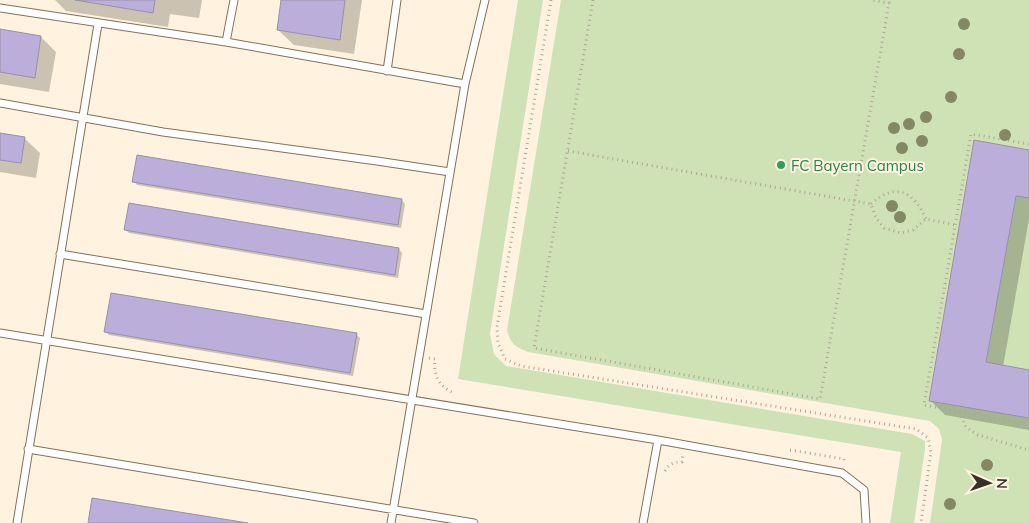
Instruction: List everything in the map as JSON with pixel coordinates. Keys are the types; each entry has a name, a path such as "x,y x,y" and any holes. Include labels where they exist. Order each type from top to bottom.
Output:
{"lane":[{"path":"226,42 234,0"},
{"path":"387,71 397,0"},
{"path":"391,523 465,84 485,0"},
{"path":"0,8 226,42 465,84"},
{"path":"17,523 45,341 98,24"},
{"path":"0,103 163,132 450,172"},
{"path":"60,254 426,314"},
{"path":"0,333 685,444 842,473 864,490 866,523"},
{"path":"643,523 658,440"},
{"path":"28,449 474,523"}],"path":[{"path":"551,0 497,327 498,343 505,359 521,366 916,429 928,438 931,452 921,523"},
{"path":"594,0 534,348 820,399 889,3 871,0"},
{"path":"1029,144 971,134 924,405 1029,424"},
{"path":"568,151 871,204"},
{"path":"871,204 881,195 894,191 912,196 920,206 926,219"},
{"path":"871,204 876,218 884,228 901,233 913,230 926,219"},
{"path":"926,219 955,224"},
{"path":"419,356 435,359 435,375 439,383 445,389 460,394"},
{"path":"958,411 966,427 978,435 1029,450"},
{"path":"663,474 668,466 675,462 682,462 685,444"},
{"path":"785,449 844,459 842,473"}],"green space":[{"path":"518,0 543,0 490,334 494,354 506,366 912,434 925,441 914,523 890,523 901,452 458,379"},
{"name":"FC Bayern Campus","path":"561,0 1029,0 1029,523 930,523 942,440 939,429 930,421 528,352 514,344 507,330"}],"building":[{"path":"75,0 155,0 153,13"},
{"path":"281,0 345,0 340,40 277,30"},
{"path":"0,29 41,36 35,78 0,72"},
{"path":"0,133 25,137 21,163 0,160"},
{"path":"974,140 1029,150 1029,198 1016,196 986,362 1029,370 1029,418 929,401"},
{"path":"137,155 402,199 398,225 132,182"},
{"path":"129,203 399,248 395,275 124,230"},
{"path":"111,293 357,333 350,373 104,332"},
{"path":"92,498 248,523 88,523"}],"place":[{"name":"FC Bayern Campus","path":"781,165"}]}
